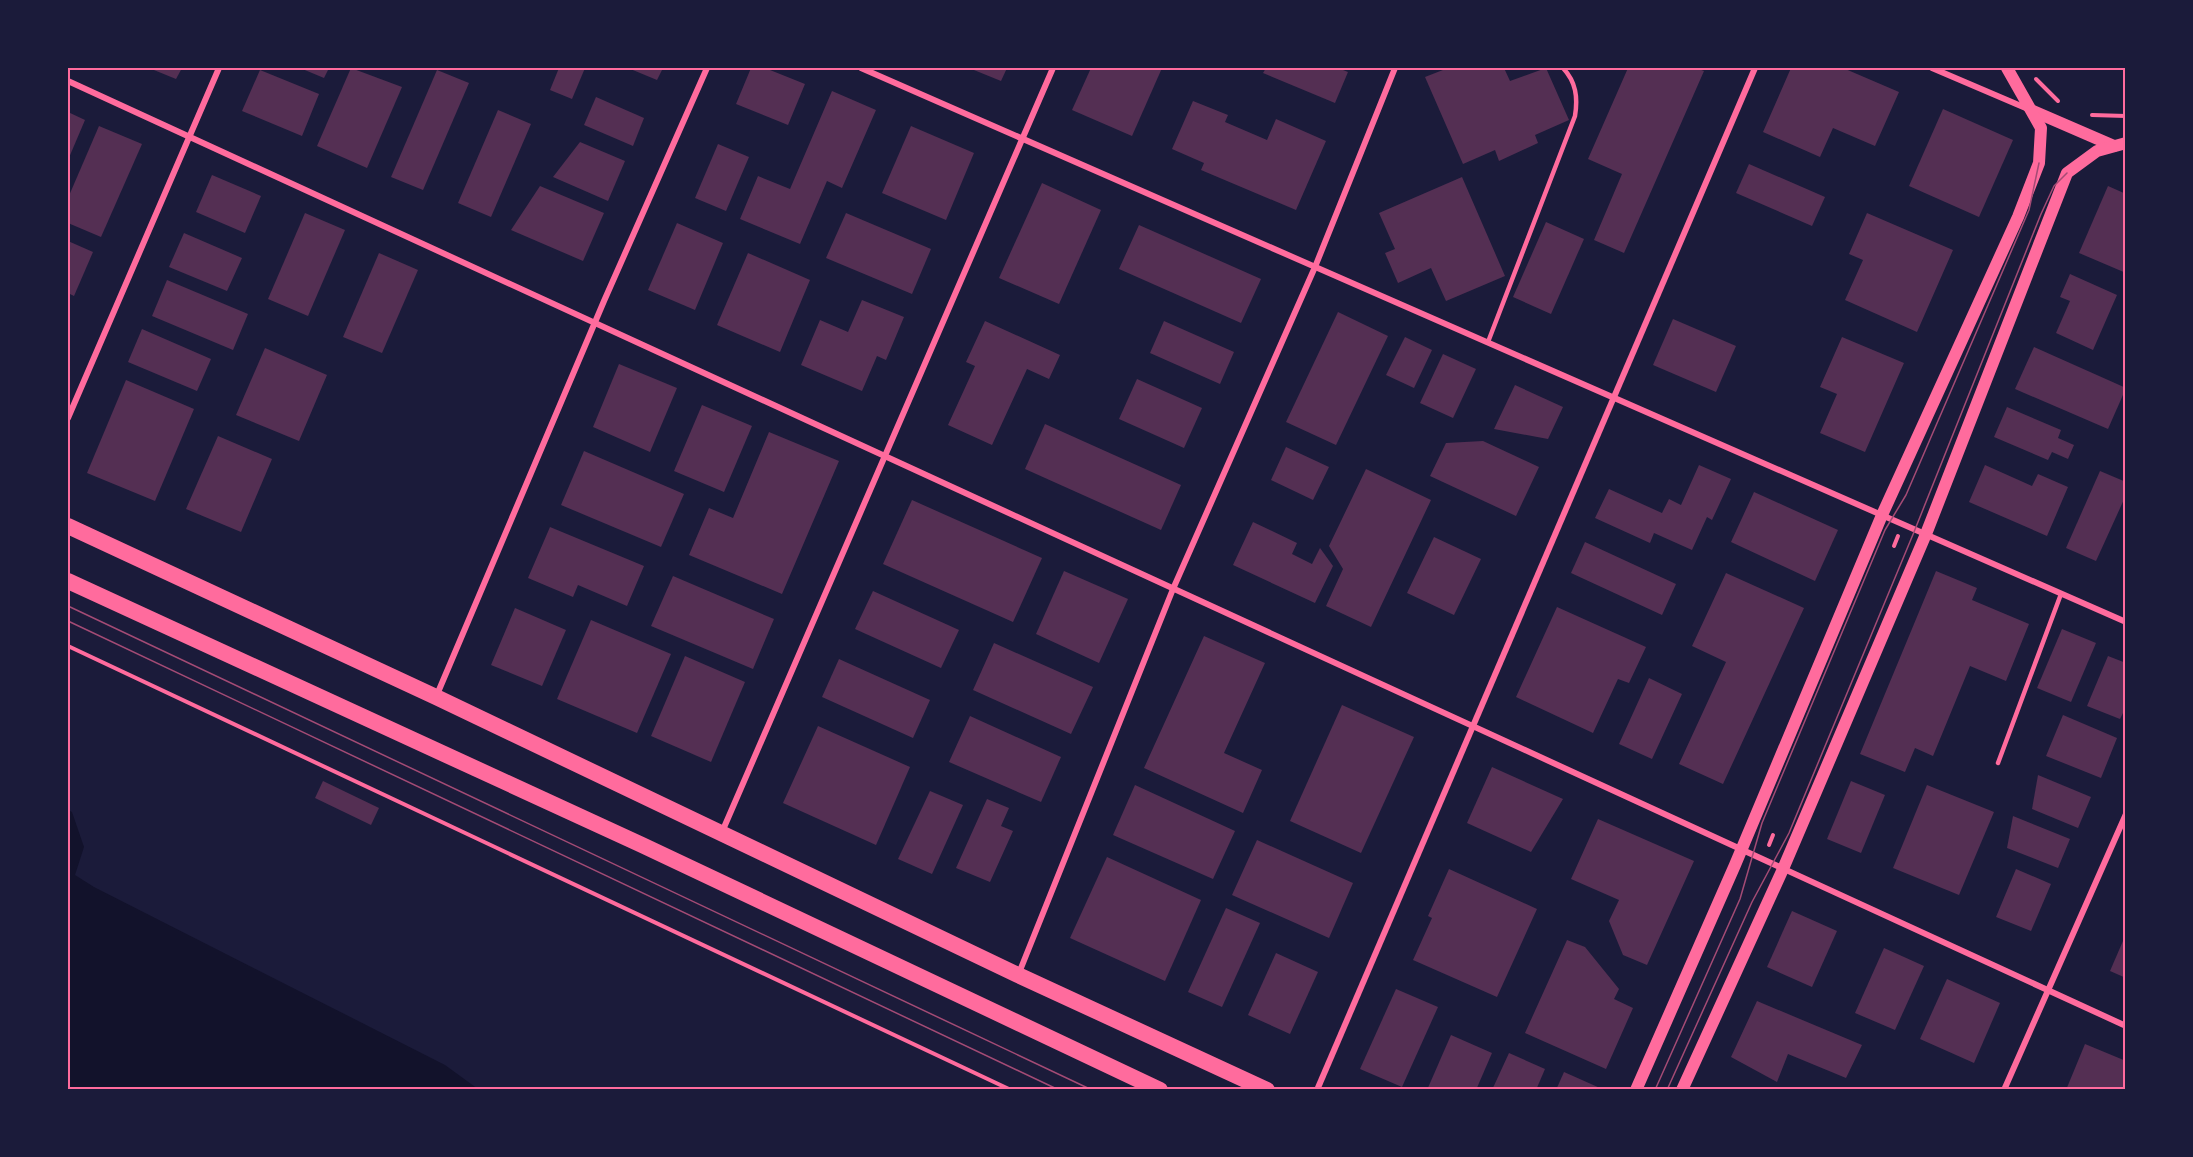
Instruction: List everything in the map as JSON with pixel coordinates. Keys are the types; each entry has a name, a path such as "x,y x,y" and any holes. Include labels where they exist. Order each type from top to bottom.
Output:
{"highway":[{"path":"68,526 436,697 1018,975 1267,1089"},
{"path":"68,581 642,845 1160,1089"}],"main road":[{"path":"1636,1089 1741,849 1882,515 2013,228 2039,164 2042,136 2033,111 2021,96 2007,68"},
{"path":"2033,111 2122,146"},
{"path":"1682,1089 1783,868 1926,534 2067,173 2092,154 2122,146"}],"street":[{"path":"68,418 219,68"},
{"path":"436,697 595,323 707,68"},
{"path":"861,68 2126,622"},
{"path":"722,833 1053,68"},
{"path":"1018,975 1173,589 1316,267 1395,68"},
{"path":"1317,1089 1472,726 1616,398 1755,68"},
{"path":"1932,68 2033,111"},
{"path":"68,81 2126,1026"},
{"path":"2004,1089 2126,814"}],"lane":[{"path":"1488,342 1575,116 1577,101 1574,84 1563,68"},
{"path":"1998,763 2061,594"}],"path":[{"path":"2116,117 2126,116"},
{"path":"1886,543 1902,550"},
{"path":"68,646 1011,1089"},
{"path":"1766,831 1781,839"}],"shaded area":[{"path":"68,810 72,812 84,847 75,875 94,887 445,1065 478,1089 68,1089"}],"building":[{"path":"149,68 182,68 176,79"},
{"path":"300,68 329,68 324,78"},
{"path":"351,68 402,87 367,168 317,146"},
{"path":"559,68 585,68 572,99 550,90"},
{"path":"628,68 663,68 657,80"},
{"path":"751,68 765,68 805,84 788,125 736,104"},
{"path":"969,68 1007,68 1001,81"},
{"path":"1091,68 1162,68 1132,136 1072,110"},
{"path":"1266,68 1338,68 1348,72 1335,103 1263,73"},
{"path":"1448,68 1504,68 1510,81 1546,68 1569,120 1535,135 1538,143 1499,161 1495,150 1463,164 1425,77"},
{"path":"1628,68 1696,68 1704,71 1624,253 1594,240 1622,174 1588,159"},
{"path":"1791,68 1843,68 1899,92 1875,146 1833,128 1820,157 1763,132"},
{"path":"260,70 319,94 302,136 242,111"},
{"path":"437,70 469,83 423,190 391,177"},
{"path":"832,91 876,110 842,188 827,181 800,244 740,219 758,176 790,189"},
{"path":"596,97 644,118 633,146 584,125"},
{"path":"1193,101 1228,115 1225,122 1267,140 1276,119 1326,141 1296,210 1201,170 1204,163 1172,149"},
{"path":"1943,109 2013,140 1979,217 1909,186"},
{"path":"498,110 531,124 491,217 458,203"},
{"path":"68,112 85,120 68,160"},
{"path":"99,126 142,144 101,237 68,223 68,198"},
{"path":"911,126 974,153 946,220 882,193"},
{"path":"580,142 625,161 608,201 553,177"},
{"path":"718,144 749,157 726,211 695,198"},
{"path":"1749,164 1825,197 1812,226 1736,193"},
{"path":"212,175 261,196 245,233 196,212"},
{"path":"1462,177 1505,276 1446,301 1431,268 1398,283 1385,253 1395,249 1379,213"},
{"path":"1042,183 1101,210 1059,304 999,278"},
{"path":"540,186 604,213 583,261 511,230"},
{"path":"2108,186 2126,194 2126,273 2079,253"},
{"path":"305,213 345,230 308,316 268,299"},
{"path":"846,213 931,249 912,294 826,258"},
{"path":"1867,213 1953,250 1917,332 1845,300 1863,260 1849,254"},
{"path":"1546,222 1584,239 1551,314 1513,297"},
{"path":"677,223 723,243 695,310 648,290"},
{"path":"1139,225 1261,279 1241,323 1119,269"},
{"path":"184,233 242,258 227,291 169,267"},
{"path":"68,241 93,252 74,296 68,293"},
{"path":"379,253 418,270 382,353 343,337"},
{"path":"748,253 810,280 780,352 717,325"},
{"path":"2070,274 2117,295 2093,350 2056,333 2070,301 2060,297"},
{"path":"167,280 248,314 233,350 152,316"},
{"path":"862,300 904,317 886,360 877,356 862,391 801,365 820,320 848,332"},
{"path":"1338,312 1388,336 1336,445 1286,422"},
{"path":"1673,319 1736,346 1716,392 1653,365"},
{"path":"985,321 1060,355 1049,379 1027,369 992,445 948,425 975,366 966,362"},
{"path":"1164,321 1234,352 1220,384 1150,353"},
{"path":"142,329 211,359 197,391 128,362"},
{"path":"1405,337 1432,350 1414,388 1386,375"},
{"path":"1842,337 1904,363 1865,452 1820,433 1837,394 1820,387"},
{"path":"2034,347 2126,388 2108,429 2015,389"},
{"path":"265,348 327,375 299,441 236,415"},
{"path":"1443,354 1476,369 1453,418 1420,403"},
{"path":"619,364 677,388 650,452 593,427"},
{"path":"1137,379 1202,408 1184,448 1119,419"},
{"path":"126,380 194,409 155,501 87,473"},
{"path":"1515,385 1563,407 1548,439 1494,429"},
{"path":"702,405 752,426 724,492 674,471"},
{"path":"2007,407 2061,430 2058,438 2074,445 2068,459 2052,452 2048,460 1994,437"},
{"path":"1045,424 1181,485 1161,530 1025,469"},
{"path":"769,432 839,461 782,594 689,555 709,508 733,518"},
{"path":"218,436 272,459 241,532 186,509"},
{"path":"1483,441 1539,467 1516,516 1430,476 1446,443"},
{"path":"1286,447 1329,467 1313,500 1271,480"},
{"path":"584,451 684,494 661,547 561,505"},
{"path":"1699,465 1731,479 1712,520 1707,517 1692,550 1654,533 1650,543 1595,518 1609,489 1662,513 1669,499 1681,505"},
{"path":"1985,465 2032,486 2038,474 2068,487 2047,536 1969,502"},
{"path":"1366,469 1431,500 1371,627 1326,606 1343,569 1329,546"},
{"path":"2100,471 2126,482 2126,495 2096,561 2066,548"},
{"path":"1754,492 1838,530 1815,581 1731,542"},
{"path":"912,500 1042,558 1013,622 883,564"},
{"path":"1253,522 1297,543 1292,554 1312,564 1320,548 1333,566 1315,603 1233,565"},
{"path":"550,527 644,566 627,606 578,585 573,597 528,578"},
{"path":"1434,537 1481,559 1454,615 1407,593"},
{"path":"1585,542 1676,584 1662,615 1571,573"},
{"path":"1064,571 1128,599 1099,663 1036,634"},
{"path":"1936,571 1977,588 1972,600 2029,624 2006,681 1970,666 1933,756 1915,748 1905,772 1860,754"},
{"path":"1726,573 1804,608 1723,784 1679,764 1726,662 1692,646"},
{"path":"673,576 774,619 753,669 651,626"},
{"path":"873,591 959,630 941,668 855,629"},
{"path":"1557,607 1646,647 1629,683 1618,679 1593,733 1516,697"},
{"path":"515,608 566,630 542,686 491,665"},
{"path":"591,620 671,654 637,733 557,699"},
{"path":"2062,629 2096,643 2071,702 2037,688"},
{"path":"1204,636 1265,663 1224,753 1262,770 1243,813 1144,768"},
{"path":"994,643 1093,687 1071,734 973,690"},
{"path":"685,656 745,682 711,762 651,736"},
{"path":"2108,656 2126,663 2126,707 2120,719 2087,706"},
{"path":"839,659 930,700 913,738 822,697"},
{"path":"1649,678 1682,694 1652,759 1619,744"},
{"path":"1342,705 1414,737 1361,853 1290,821"},
{"path":"2063,715 2117,738 2101,778 2046,756"},
{"path":"970,716 1061,757 1041,802 949,762"},
{"path":"818,726 910,767 876,845 783,803"},
{"path":"1492,767 1563,799 1531,852 1467,823"},
{"path":"2038,775 2091,797 2078,828 2032,809"},
{"path":"323,781 379,808 371,825 315,798"},
{"path":"1851,781 1885,795 1861,853 1827,839"},
{"path":"1135,785 1235,831 1213,879 1113,835"},
{"path":"1927,785 1994,812 1959,895 1893,868"},
{"path":"930,791 963,805 932,874 898,859"},
{"path":"987,799 1009,808 1001,826 1013,831 990,882 956,868"},
{"path":"2013,816 2070,839 2058,868 2007,848"},
{"path":"1598,819 1694,861 1647,965 1623,955 1609,921 1619,900 1571,879"},
{"path":"1257,840 1353,883 1329,938 1232,895"},
{"path":"1107,857 1201,900 1165,981 1070,938"},
{"path":"1449,869 1537,909 1497,997 1413,960 1432,918 1428,916"},
{"path":"2016,869 2051,884 2031,931 1996,917"},
{"path":"1226,908 1260,923 1222,1007 1188,992"},
{"path":"1792,911 1837,931 1812,987 1767,967"},
{"path":"2126,934 2126,978 2110,971"},
{"path":"1567,940 1585,947 1619,989 1614,999 1633,1008 1606,1069 1525,1033"},
{"path":"1884,948 1924,966 1895,1030 1855,1013"},
{"path":"1276,953 1318,972 1290,1034 1248,1015"},
{"path":"1947,979 2000,1003 1974,1063 1920,1039"},
{"path":"1396,989 1438,1007 1402,1087 1360,1069"},
{"path":"1757,1001 1862,1045 1846,1078 1788,1054 1777,1082 1731,1057"},
{"path":"1451,1035 1492,1053 1476,1090 1427,1090"},
{"path":"2085,1044 2126,1061 2126,1090 2066,1090"},
{"path":"1509,1053 1545,1069 1536,1090 1492,1090"},
{"path":"1564,1072 1600,1088 1600,1090 1556,1090"}],"tram line":[{"path":"1655,1090 1740,899 1762,823 1885,530 1906,495 2029,210 2039,163"},
{"path":"1667,1090 1752,902 1789,833 1914,532 2041,214 2054,186 2067,173"},
{"path":"68,606 1092,1090"},
{"path":"68,621 1059,1090"}]}
